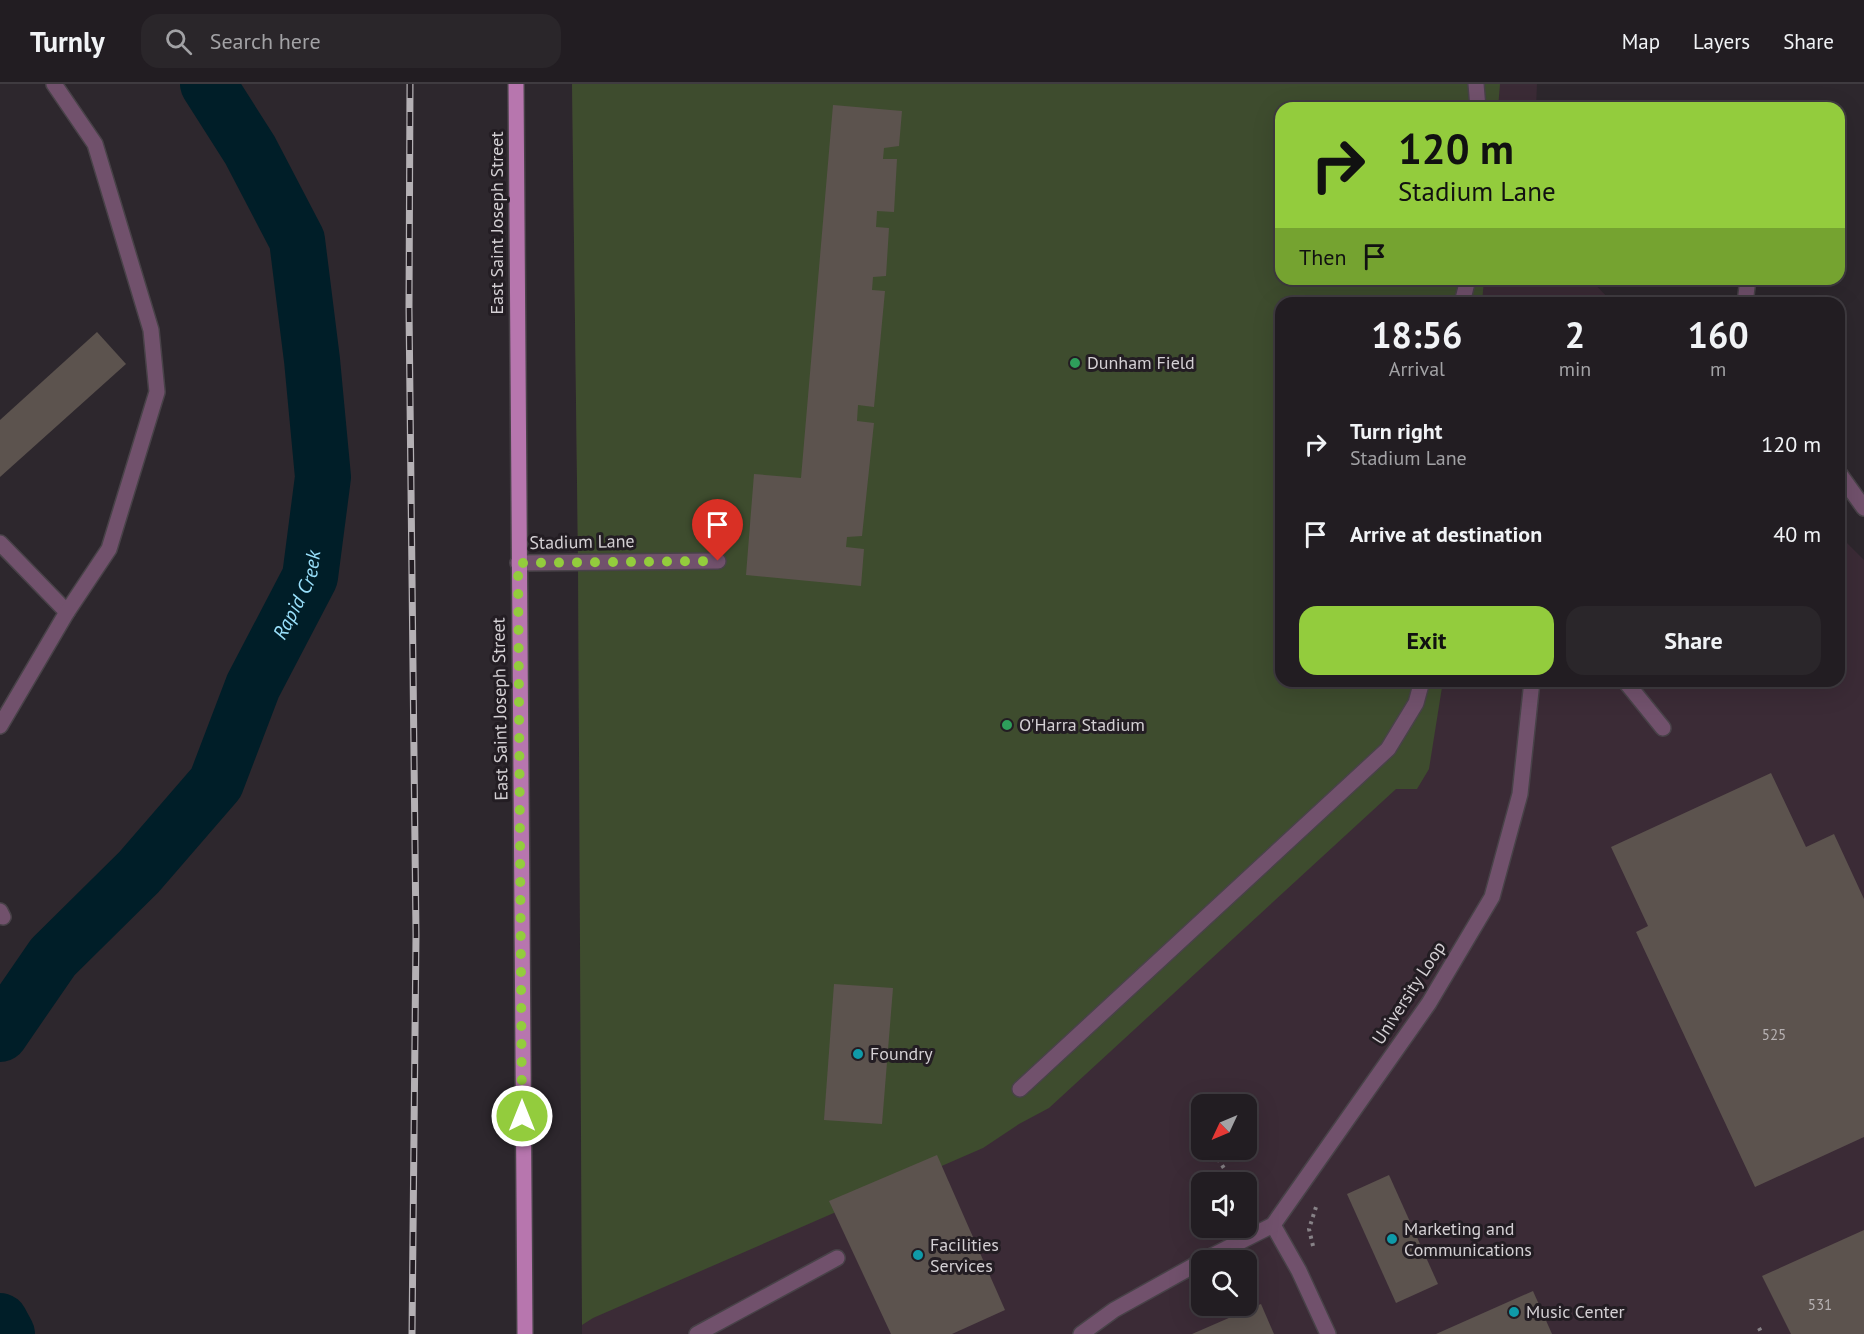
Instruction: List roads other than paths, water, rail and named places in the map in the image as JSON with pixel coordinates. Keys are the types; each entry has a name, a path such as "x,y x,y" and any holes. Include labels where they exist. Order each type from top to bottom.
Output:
{"main road":[{"name":"East Saint Joseph Street","path":"516,84 525,1334"}],"street":[{"path":"0,726 67,612 109,549 157,392 151,330 95,144 54,84"},
{"path":"1476,84 1478,102"},
{"path":"1845,481 1864,508"},
{"path":"0,543 67,612"},
{"name":"Stadium Lane","path":"518,563 718,561"},
{"path":"1020,1089 1388,749 1416,703 1420,687"},
{"name":"University Loop","path":"1224,1250 1273,1225 1429,1002 1492,897 1520,794 1531,687"},
{"path":"1630,687 1663,728"},
{"path":"1273,1225 1299,1271 1328,1334"},
{"path":"697,1334 837,1258"},
{"name":"University Loop","path":"1081,1334 1114,1310 1191,1268"}],"waterway":[{"name":"Rapid Creek","path":"0,1034 53,957 139,872 216,783 253,686 310,577 323,477 312,360 297,240 250,150 208,84"},
{"name":"Rapid Creek","path":"0,1321 7,1334"}],"railway":[{"path":"410,84 409,309 416,935 412,1334"}],"place":[{"name":"Dunham Field","path":"1075,363"},
{"name":"O'Harra Stadium","path":"1007,725"},
{"name":"Foundry","path":"858,1054"},
{"name":"Marketing and Communications","path":"1392,1239"},
{"name":"Facilities Services","path":"918,1255"},
{"name":"Music Center","path":"1514,1312"}]}
